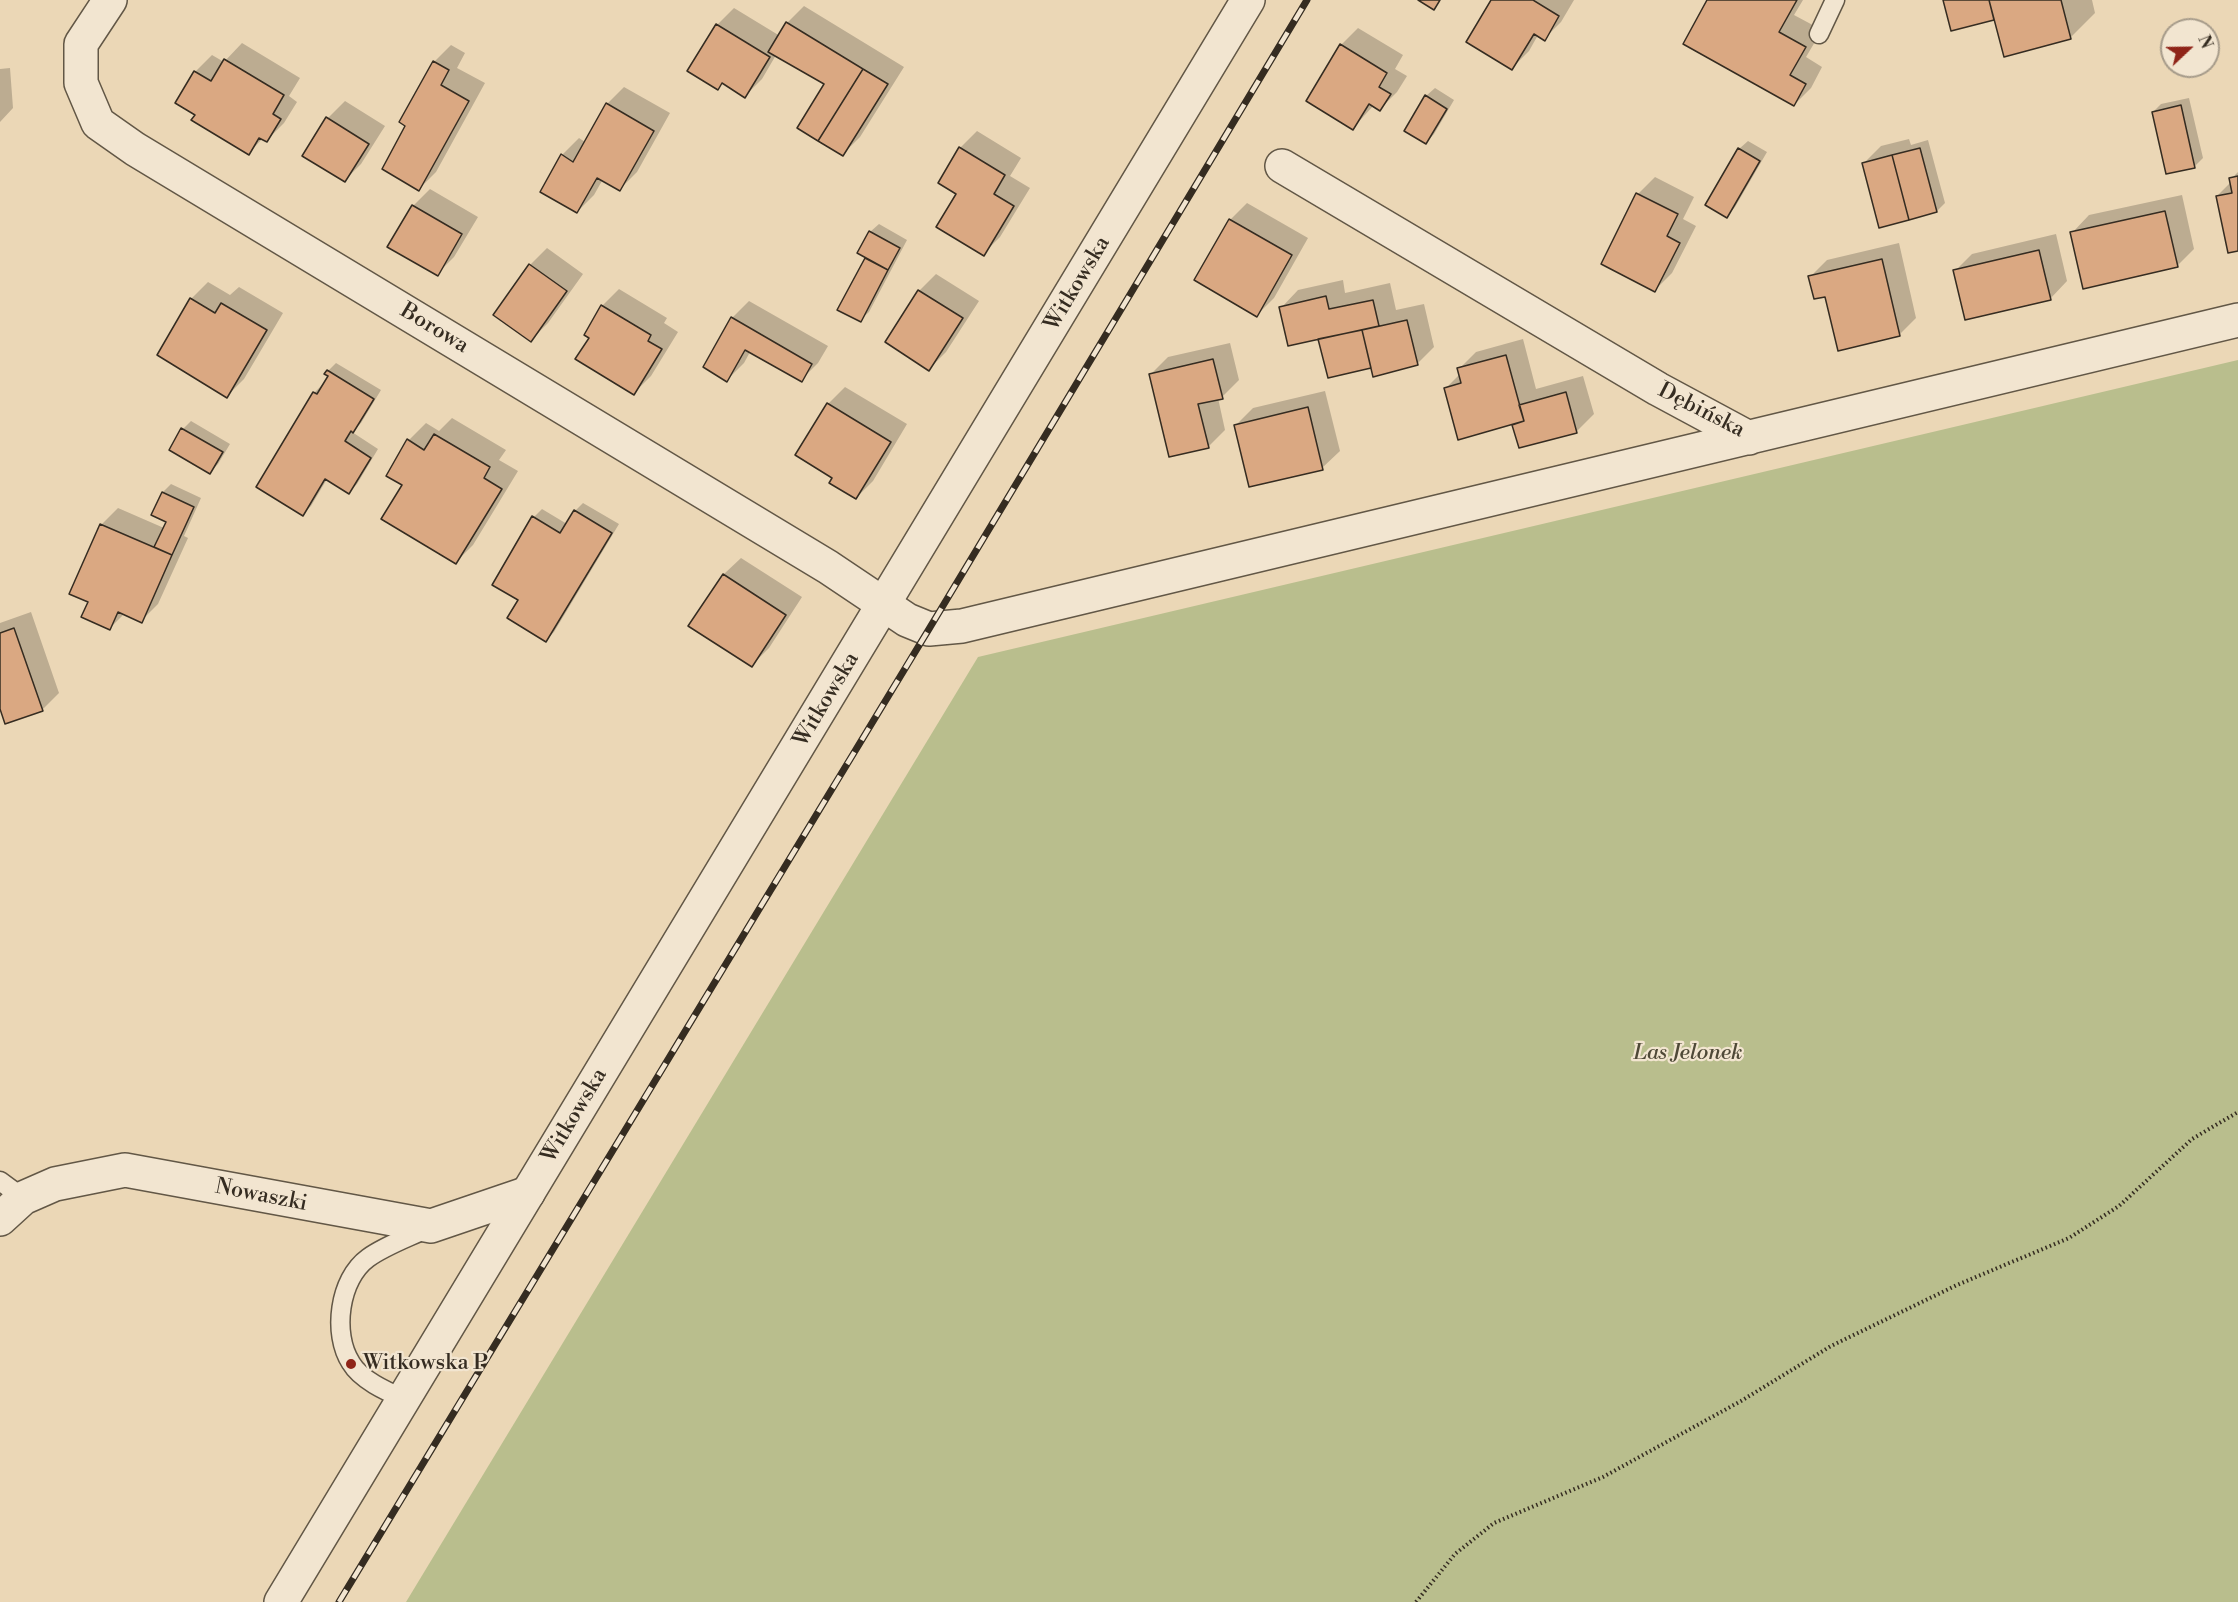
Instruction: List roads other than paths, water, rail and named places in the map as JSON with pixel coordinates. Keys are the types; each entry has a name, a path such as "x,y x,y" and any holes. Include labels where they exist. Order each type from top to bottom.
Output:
{"street":[{"name":"Borowa","path":"110,0 81,44 81,83 98,123 135,148 828,567 907,620 929,629 962,626 1749,438"},
{"name":"Witkowska","path":"281,1602 1248,0"},
{"name":"Dębińska","path":"1282,166 1658,389 1749,438 2238,320"},
{"name":"Nowaszki","path":"8,1199 55,1184 125,1170 431,1226 528,1193"}],"lane":[{"path":"1819,34 1834,0"},
{"path":"404,1399 374,1384 351,1364 341,1335 341,1306 349,1280 367,1259 431,1226"}],"railway":[{"path":"339,1602 1307,0"}],"place":[{"name":"Witkowska P","path":"351,1364"}],"park label":[{"name":"Las Jelonek","path":"1688,1054"}]}
